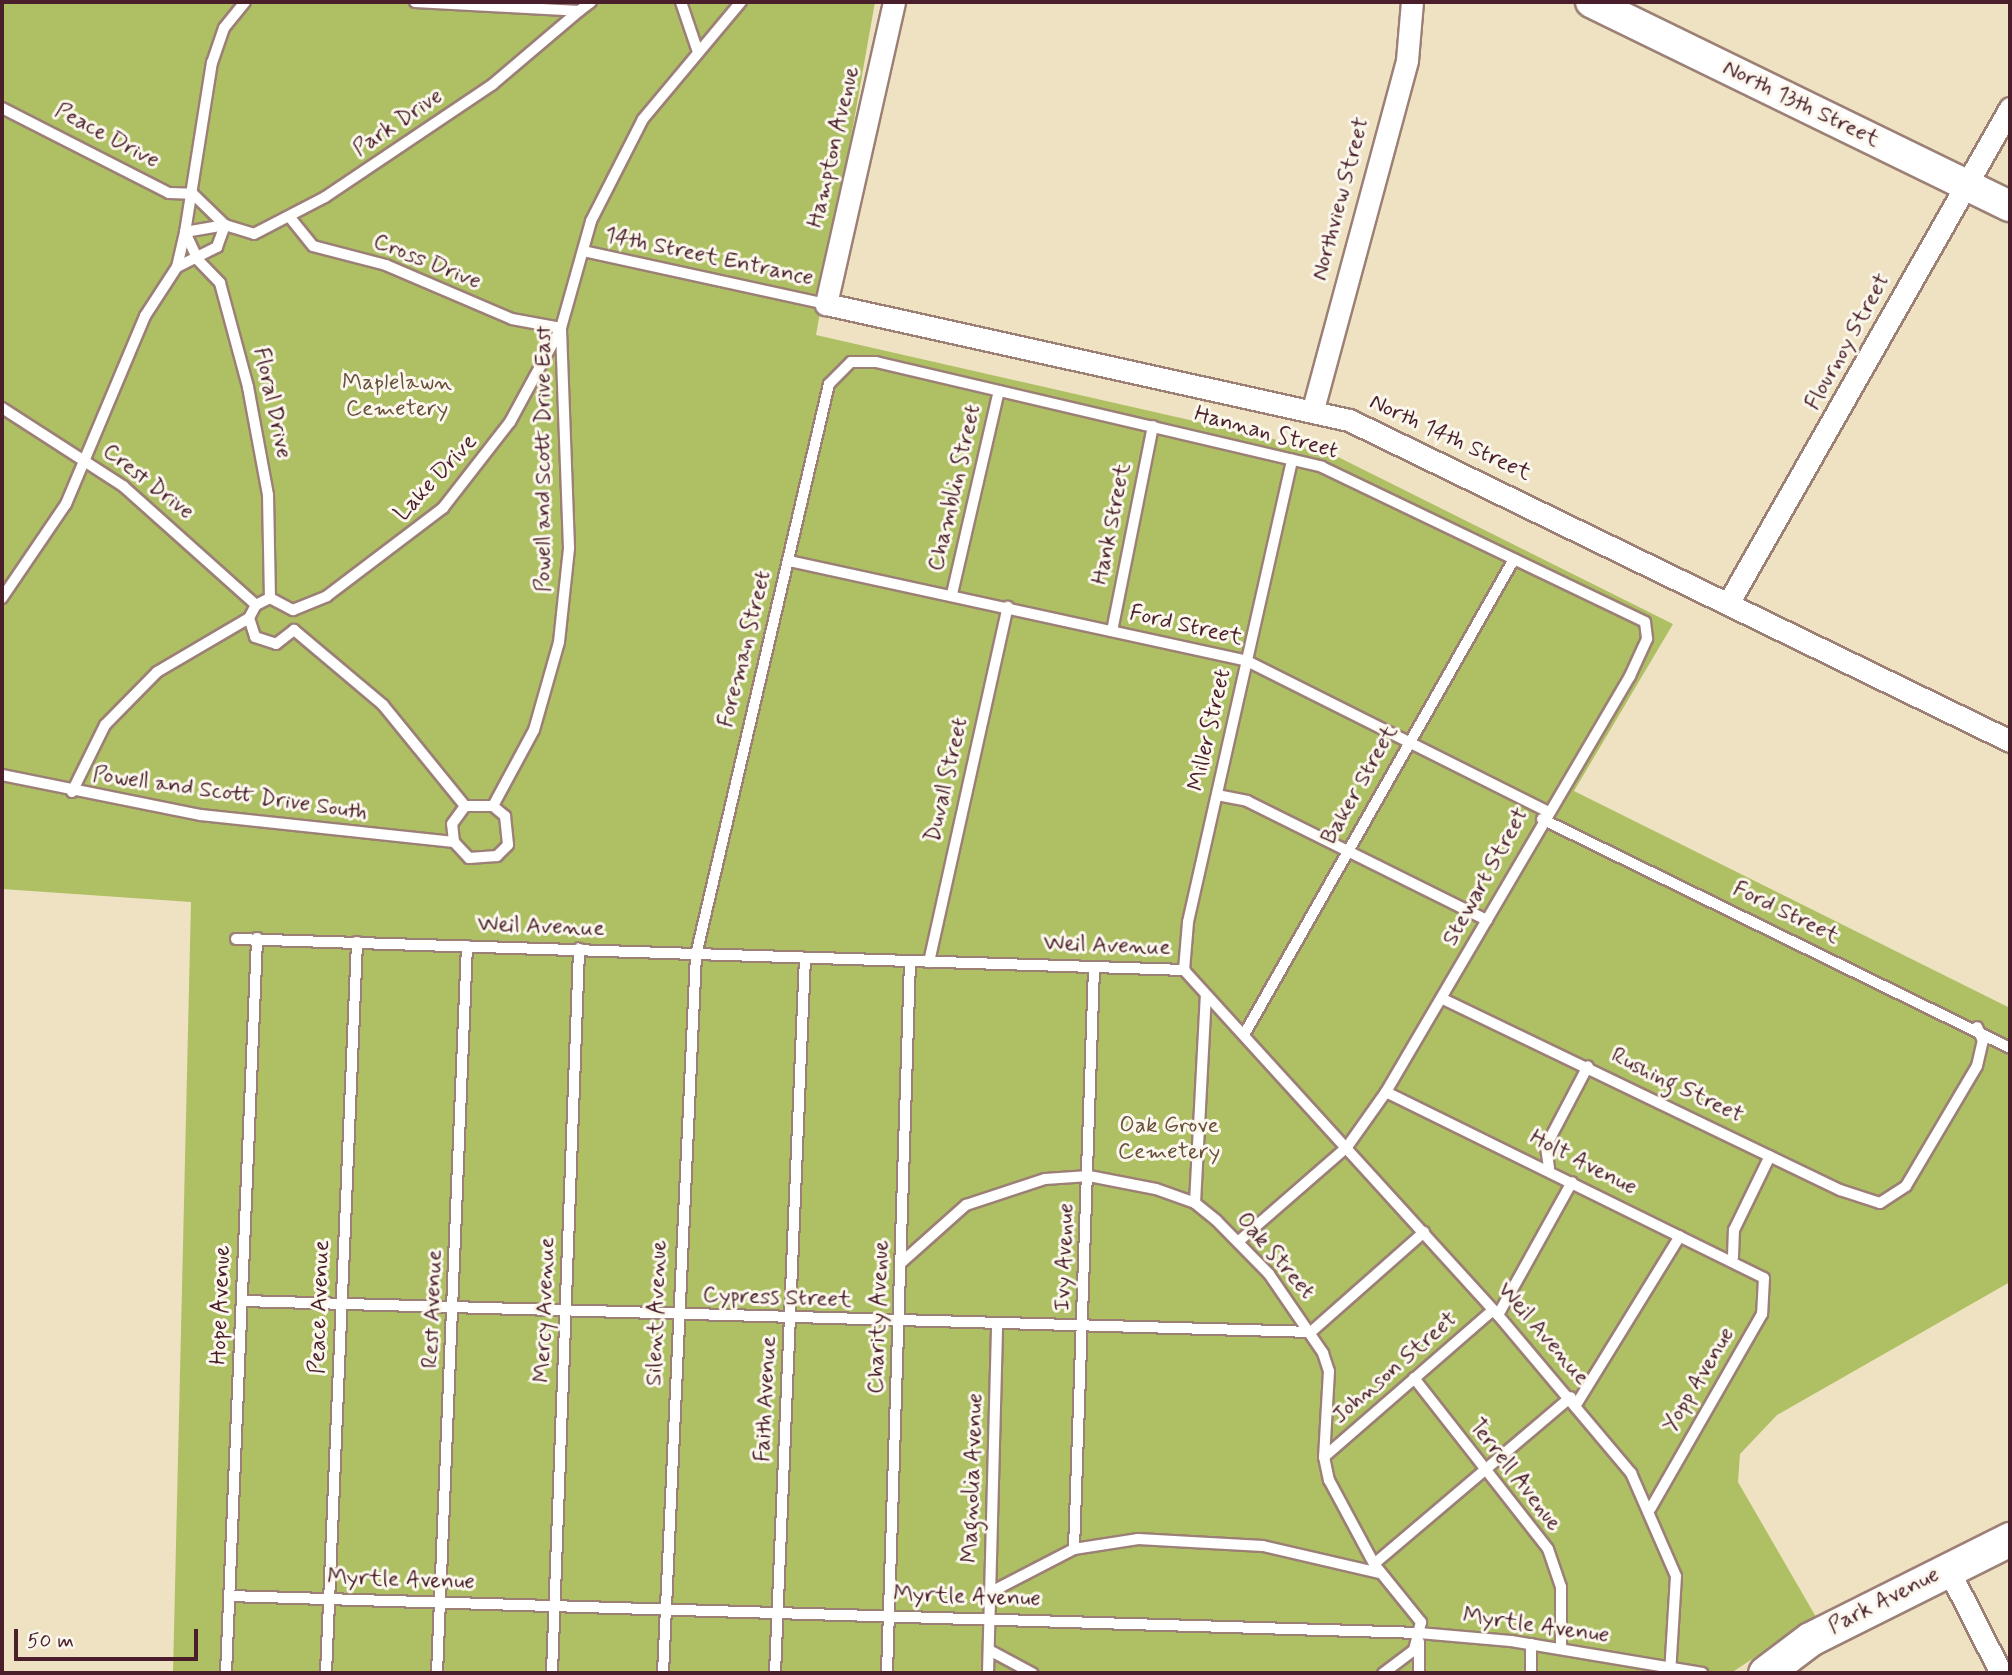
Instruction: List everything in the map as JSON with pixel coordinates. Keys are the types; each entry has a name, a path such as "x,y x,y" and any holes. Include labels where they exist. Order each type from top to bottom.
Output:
{"main road":[{"name":"North 13th Street","path":"1591,2 2010,206"},
{"name":"Park Avenue","path":"1765,1673 1810,1639 2010,1539"}],"street":[{"name":"Hampton Avenue","path":"826,304 894,2"},
{"name":"Northview Street","path":"1313,409 1407,60 1412,2"},
{"name":"Flournoy Street","path":"1730,600 2010,108"},
{"name":"North 14th Street","path":"826,304 1313,409 1420,450 1730,600 2010,741"},
{"path":"1948,1569 2001,1673"}],"lane":[{"path":"2,598 42,547 86,460 122,362 177,267 193,194 212,62 224,28 245,2"},
{"path":"415,2 579,11"},
{"name":"Park Drive","path":"185,232 225,225 254,234 289,216 451,113 591,2"},
{"path":"681,2 697,49"},
{"name":"Powell and Scott Drive East","path":"493,806 540,712 564,611 569,518 561,328 583,251 619,160 697,49 741,2"},
{"name":"Peace Drive","path":"2,107 169,193 193,194"},
{"path":"185,232 198,260 213,269 225,225 193,194"},
{"name":"Cross Drive","path":"289,216 313,246 386,265 512,319 561,328"},
{"path":"177,267 198,260 217,247"},
{"name":"14th Street Entrance","path":"583,251 826,304"},
{"name":"Floral Drive","path":"213,269 242,361 265,468 270,598"},
{"name":"Lake Drive","path":"293,610 358,576 443,508 503,433 561,328"},
{"name":"Hannan Street","path":"851,362 999,391 1292,460 1359,483 1645,622"},
{"name":"Foreman Street","path":"696,956 829,384 851,362"},
{"name":"Chamblin Street","path":"952,594 999,391"},
{"name":"Crest Drive","path":"2,408 86,460 163,518 256,605"},
{"name":"Hank Street","path":"1112,631 1153,426"},
{"name":"Miller Street","path":"1184,970 1188,922 1292,460"},
{"name":"Baker Street","path":"1245,1033 1514,559"},
{"name":"Ford Street","path":"789,561 952,594 1247,661 1410,739 1545,815 1977,1027 2010,1048"},
{"path":"72,792 105,725 138,687 249,618 256,605 270,598 293,610 294,630 393,714 466,806"},
{"name":"Duvall Street","path":"929,962 1008,607"},
{"path":"249,618 255,637 276,643 294,630"},
{"name":"Stewart Street","path":"1240,1240 1347,1147 1386,1093 1443,999 1545,815 1630,676 1647,639 1645,622"},
{"name":"Powell and Scott Drive South","path":"2,775 72,792 201,815 454,842"},
{"path":"1217,795 1247,801 1487,920"},
{"path":"466,806 493,806 510,830 497,856 469,858 454,842 452,824 466,806"},
{"name":"Hope Avenue","path":"226,1673 257,938"},
{"name":"Weil Avenue","path":"236,939 579,948 696,956 1184,970 1245,1033 1496,1312 1574,1401 1631,1473 1651,1508 1676,1576 1671,1670"},
{"name":"Peace Avenue","path":"327,1673 357,942"},
{"name":"Rest Avenue","path":"437,1673 455,1309 467,946"},
{"name":"Mercy Avenue","path":"552,1673 579,948"},
{"name":"Silent Avenue","path":"663,1673 677,1316 696,956"},
{"name":"Faith Avenue","path":"775,1673 805,958"},
{"name":"Charity Avenue","path":"887,1673 901,1323 910,961"},
{"name":"Ivy Avenue","path":"1074,1549 1089,1176 1094,967"},
{"path":"1195,1203 1206,995"},
{"name":"Rushing Street","path":"1443,999 1867,1201 1893,1199 1978,1066 1983,1041 1977,1027"},
{"path":"1549,1168 1546,1146 1588,1066"},
{"name":"Holt Avenue","path":"1386,1093 1549,1168 1680,1236 1733,1257 1760,1272"},
{"path":"1733,1257 1734,1230 1770,1156"},
{"name":"Oak Street","path":"902,1262 966,1205 1045,1179 1089,1176 1195,1203 1240,1240 1311,1332 1329,1371 1324,1457 1378,1569 1421,1622 1419,1673"},
{"path":"1496,1312 1572,1182"},
{"path":"1311,1332 1424,1232"},
{"path":"991,1592 1074,1549 1138,1539 1234,1542 1331,1558 1378,1569 1485,1472 1574,1401 1680,1236"},
{"name":"Yopp Avenue","path":"1651,1508 1762,1314 1768,1285 1760,1272"},
{"name":"Cypress Street","path":"243,1301 901,1323 1311,1332"},
{"name":"Johnson Street","path":"1324,1457 1414,1378 1496,1312"},
{"name":"Magnolia Avenue","path":"988,1673 991,1651 998,1325"},
{"name":"Terrell Avenue","path":"1414,1378 1553,1559 1561,1587 1561,1648"},
{"name":"Myrtle Avenue","path":"229,1595 990,1619 1419,1637 1531,1644 1671,1670 1702,1673"},
{"path":"1383,1673 1419,1637"},
{"path":"1531,1644 1531,1673"},
{"path":"991,1651 1032,1673"}],"green space":[{"name":"Oak Grove Cemetery","path":"2,2 875,2 816,335 1326,451 1673,624 1574,791 2010,1008 2010,1282 1777,1415 1740,1454 1738,1482 1816,1617 1731,1673 173,1673 191,902 2,889"}],"park label":[{"name":"Maplelawn Cemetery","path":"397,396"}]}
